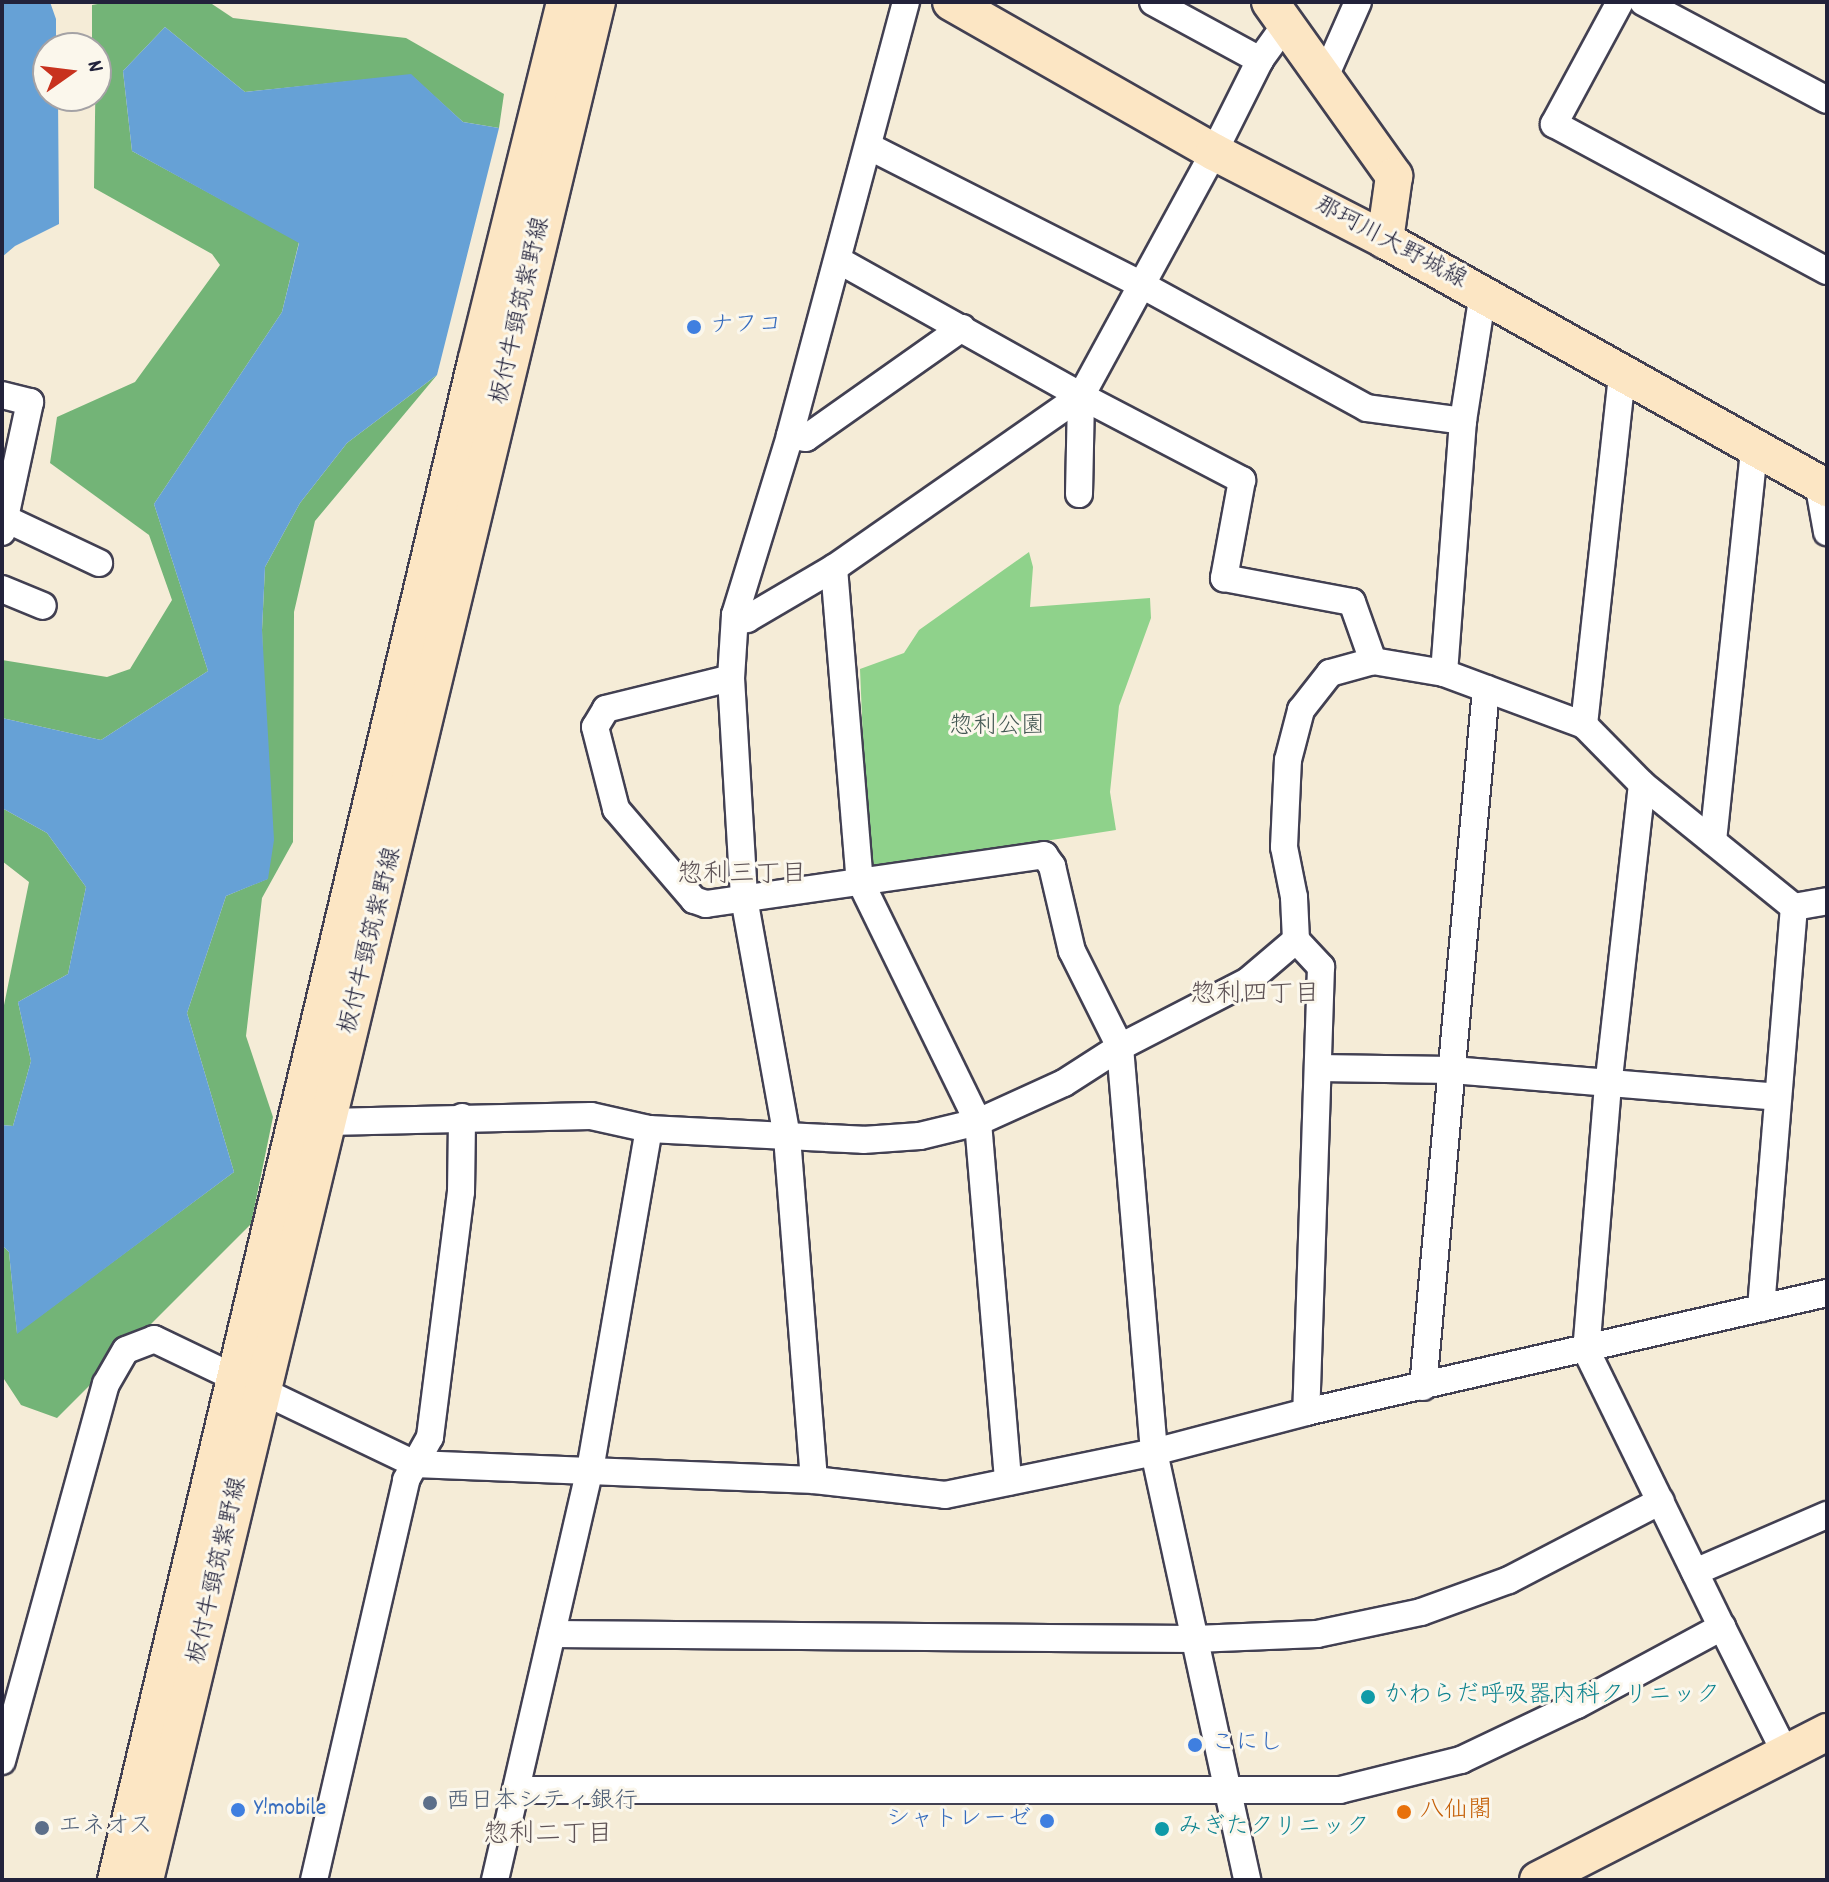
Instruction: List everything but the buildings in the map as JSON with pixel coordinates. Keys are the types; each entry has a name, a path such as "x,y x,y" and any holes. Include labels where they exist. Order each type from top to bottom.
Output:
{"main road":[{"name":"板付牛頸筑紫野線","path":"145,1880 248,1385 534,118 565,2"},
{"name":"板付牛頸筑紫野線","path":"116,1880 248,1385 328,1122 597,2"},
{"name":"那珂川大野城線","path":"951,2 1214,152 1483,293 1822,485"},
{"path":"1278,13 1394,176 1385,240"},
{"path":"1538,1880 1827,1732"}],"street":[{"path":"814,1480 787,1137 744,898 731,678 735,615 790,436 906,2"},
{"path":"1153,2 1260,60"},
{"path":"1324,79 1358,2"},
{"path":"1620,2 1554,124 1827,271"},
{"path":"1643,2 1827,100"},
{"path":"735,615 747,619 834,568 1081,396 1214,152 1260,60 1278,13"},
{"path":"868,146 1142,285 1367,408 1463,421"},
{"path":"838,260 1081,396 1242,480 1224,578 1352,602 1373,661"},
{"path":"1444,673 1463,421 1483,293"},
{"path":"790,436 806,438 962,328"},
{"path":"1584,725 1622,374"},
{"path":"2,395 30,402 4,525 99,563"},
{"path":"1079,494 1081,396"},
{"path":"1713,841 1754,448"},
{"path":"1822,485 1827,532"},
{"path":"834,568 860,881 978,1122 1008,1482"},
{"path":"2,589 43,606"},
{"path":"1306,1412 1321,967 1296,940 1294,897 1284,847 1288,760 1301,710 1330,673 1373,661 1444,673 1584,725 1642,784 1794,907 1827,901"},
{"path":"731,678 606,709 595,727 616,809 694,900 706,904 1044,855 1052,866 1072,951 1120,1047 1154,1452 1247,1880"},
{"path":"1423,1387 1486,689"},
{"path":"1642,784 1608,1085 1586,1350 1786,1754"},
{"path":"1761,1308 1794,907"},
{"path":"328,1122 591,1116 649,1129 863,1140 920,1136 978,1122 1064,1083 1120,1047 1248,981 1296,940"},
{"path":"1318,1068 1452,1070 1777,1097"},
{"path":"314,1880 406,1480 430,1437 461,1192 462,1117"},
{"path":"495,1880 590,1470 649,1129"},
{"path":"2,1761 106,1384 126,1350 154,1339 415,1464 814,1480 945,1495 1154,1452 1306,1412 1827,1293"},
{"path":"552,1634 1195,1639 1317,1634 1421,1612 1509,1580 1661,1501"},
{"path":"1695,1572 1827,1515"},
{"path":"516,1790 1340,1790 1461,1760 1577,1705 1722,1627"}],"green space":[{"path":"109,2 209,2 233,18 406,38 504,94 499,128 463,122 411,75 245,92 165,27 123,71 132,151 299,242 282,312 154,504 208,671 101,740 2,718 2,660 107,677 130,669 172,600 149,535 50,463 57,417 135,382 220,265 212,254 94,188 95,112 112,112 112,32 92,32 92,5"},
{"path":"437,375 315,521 294,612 293,842 262,898 246,1036 273,1117 251,1224 57,1418 21,1405 2,1376 2,1245 9,1252 17,1333 234,1172 187,1013 226,896 267,879 262,630 265,567 300,503 347,443"},
{"name":"惣利公園","path":"1029,552 1033,567 1030,607 1150,598 1151,618 1119,706 1110,792 1116,830 876,867 868,860 860,669 904,653 919,630"},
{"path":"2,808 47,833 86,887 68,974 18,1002 31,1061 13,1126 2,1125 2,1015 29,882 2,861"}],"water":[{"path":"2,2 50,2 56,19 56,32 32,32 32,112 58,112 59,224 15,246 2,257"},
{"path":"165,27 245,92 411,74 463,122 499,128 437,375 347,443 300,503 265,567 262,630 274,840 268,879 226,896 187,1013 234,1172 17,1334 9,1252 2,1245 2,1125 13,1126 31,1061 18,1002 68,974 86,887 47,833 2,808 2,718 101,740 208,671 154,504 282,312 299,243 132,151 123,71"}],"place":[{"name":"ナフコ","path":"694,327"},
{"name":"かわらだ呼吸器内科クリニック","path":"1368,1697"},
{"name":"こにし","path":"1195,1745"},
{"name":"西日本シティ銀行","path":"430,1803"},
{"name":"Y!mobile","path":"238,1810"},
{"name":"八仙閣","path":"1404,1812"},
{"name":"シャトレーゼ","path":"1047,1821"},
{"name":"エネオス","path":"42,1828"},
{"name":"みぎたクリニック","path":"1162,1829"}],"district":[{"name":"惣利三丁目","path":"742,876"},
{"name":"惣利四丁目","path":"1255,996"},
{"name":"惣利二丁目","path":"548,1836"}]}
